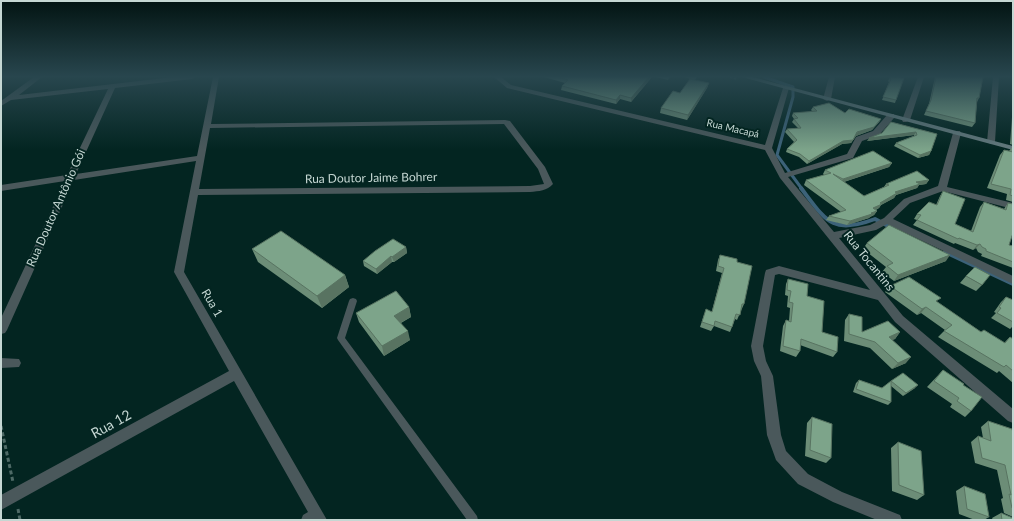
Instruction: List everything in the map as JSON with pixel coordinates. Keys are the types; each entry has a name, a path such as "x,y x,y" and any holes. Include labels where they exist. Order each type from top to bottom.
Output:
{"street":[{"name":"Rua Doutor Antônio Gói","path":"1,330 105,101"},
{"name":"Rua 1","path":"212,101 179,272 237,373 315,518"},
{"name":"Rua Macapá","path":"570,101 768,148"},
{"path":"768,148 782,101"},
{"path":"836,101 1013,148"},
{"path":"906,120 913,101"},
{"path":"991,142 994,101"},
{"path":"783,176 850,156 859,140 876,133 891,116"},
{"name":"Rua Doutor Jaime Bohrer","path":"195,192 530,189 546,187 549,184 549,180 542,169 508,123 505,122 207,126"},
{"path":"942,188 957,133"},
{"name":"Rua Tocantins","path":"768,148 783,176 899,319 1013,417"},
{"path":"1,188 201,158"},
{"path":"832,236 873,228 887,220 906,201 942,188 1013,206"},
{"path":"887,220 1013,280"},
{"path":"881,298 778,270 770,273 757,346 760,361 767,376 774,435 781,455 803,479 838,497 895,520"},
{"path":"1,362 15,363"},
{"name":"Rua 12","path":"1,503 237,373"}],"lane":[{"path":"353,301 341,338 473,520"}],"path":[{"path":"1,426 13,483"},
{"path":"18,509 20,520"}],"building":[{"path":"666,101 697,101 688,115 661,108"},
{"path":"930,101 977,101 975,123 926,111"},
{"path":"829,103 845,113 849,109 881,119 874,127 857,132 853,140 843,141 809,161 800,154 787,149 797,140 787,129 801,128 794,119 798,118 793,113 817,111 813,107"},
{"path":"891,122 937,134 931,151 920,155 896,143 917,135 916,132 869,138 882,133"},
{"path":"1004,150 1013,152 1013,196 1010,195 1011,189 991,184"},
{"path":"873,151 892,163 843,179 833,174 864,196 889,185 886,184 917,171 929,180 916,182 920,184 895,192 897,193 880,203 882,204 873,208 877,211 871,213 872,214 850,221 829,216 846,210 806,180 831,173 825,170"},
{"path":"943,191 965,199 955,224 973,232 984,202 1006,210 1008,203 1013,204 1013,233 1009,245 1013,246 1013,262 986,251 986,249 980,244 977,245 959,238 958,239 917,220 921,215 917,214 929,202 937,205"},
{"path":"889,225 950,255 898,275 887,266 893,263 867,243"},
{"path":"281,231 345,275 317,296 252,249"},
{"path":"393,239 406,247 392,257 391,256 376,269 363,261 375,251"},
{"path":"720,255 737,259 737,262 752,266 744,304 742,304 740,315 736,314 732,327 715,321 714,326 702,322 706,309 712,312 724,268 718,266"},
{"path":"975,267 990,275 982,285 966,276"},
{"path":"909,277 941,298 936,301 981,332 984,330 1005,343 1010,337 1013,339 1013,371 1006,365 1004,367 944,331 952,325 926,307 922,309 890,286"},
{"path":"788,279 808,284 807,296 824,301 822,332 838,337 837,352 801,339 800,351 783,346 786,320 791,322 793,303 789,302 791,291 787,290"},
{"path":"396,291 409,307 394,316 408,331 382,346 356,313"},
{"path":"1006,297 1013,300 1013,322 997,313"},
{"path":"849,314 862,317 862,332 888,321 900,332 889,337 911,357 898,363 875,342 849,334"},
{"path":"943,370 982,397 971,411 957,401 959,398 934,381"},
{"path":"903,373 918,385 906,393 891,381"},
{"path":"859,380 882,388 891,381 891,402 856,389"},
{"path":"812,417 832,424 831,458 810,450"},
{"path":"988,421 1012,429 1013,509 1009,494 1011,495 1005,465 982,458 978,436 991,441"},
{"path":"898,442 921,451 924,495 899,485"},
{"path":"964,486 985,494 989,517 967,509"},
{"path":"1001,513 1013,518 1013,520 1002,520"}],"waterway":[{"path":"792,101 777,155 802,189"},
{"path":"801,188 824,217 831,222 849,226 875,219 892,228"},
{"path":"945,252 1013,284"}]}
